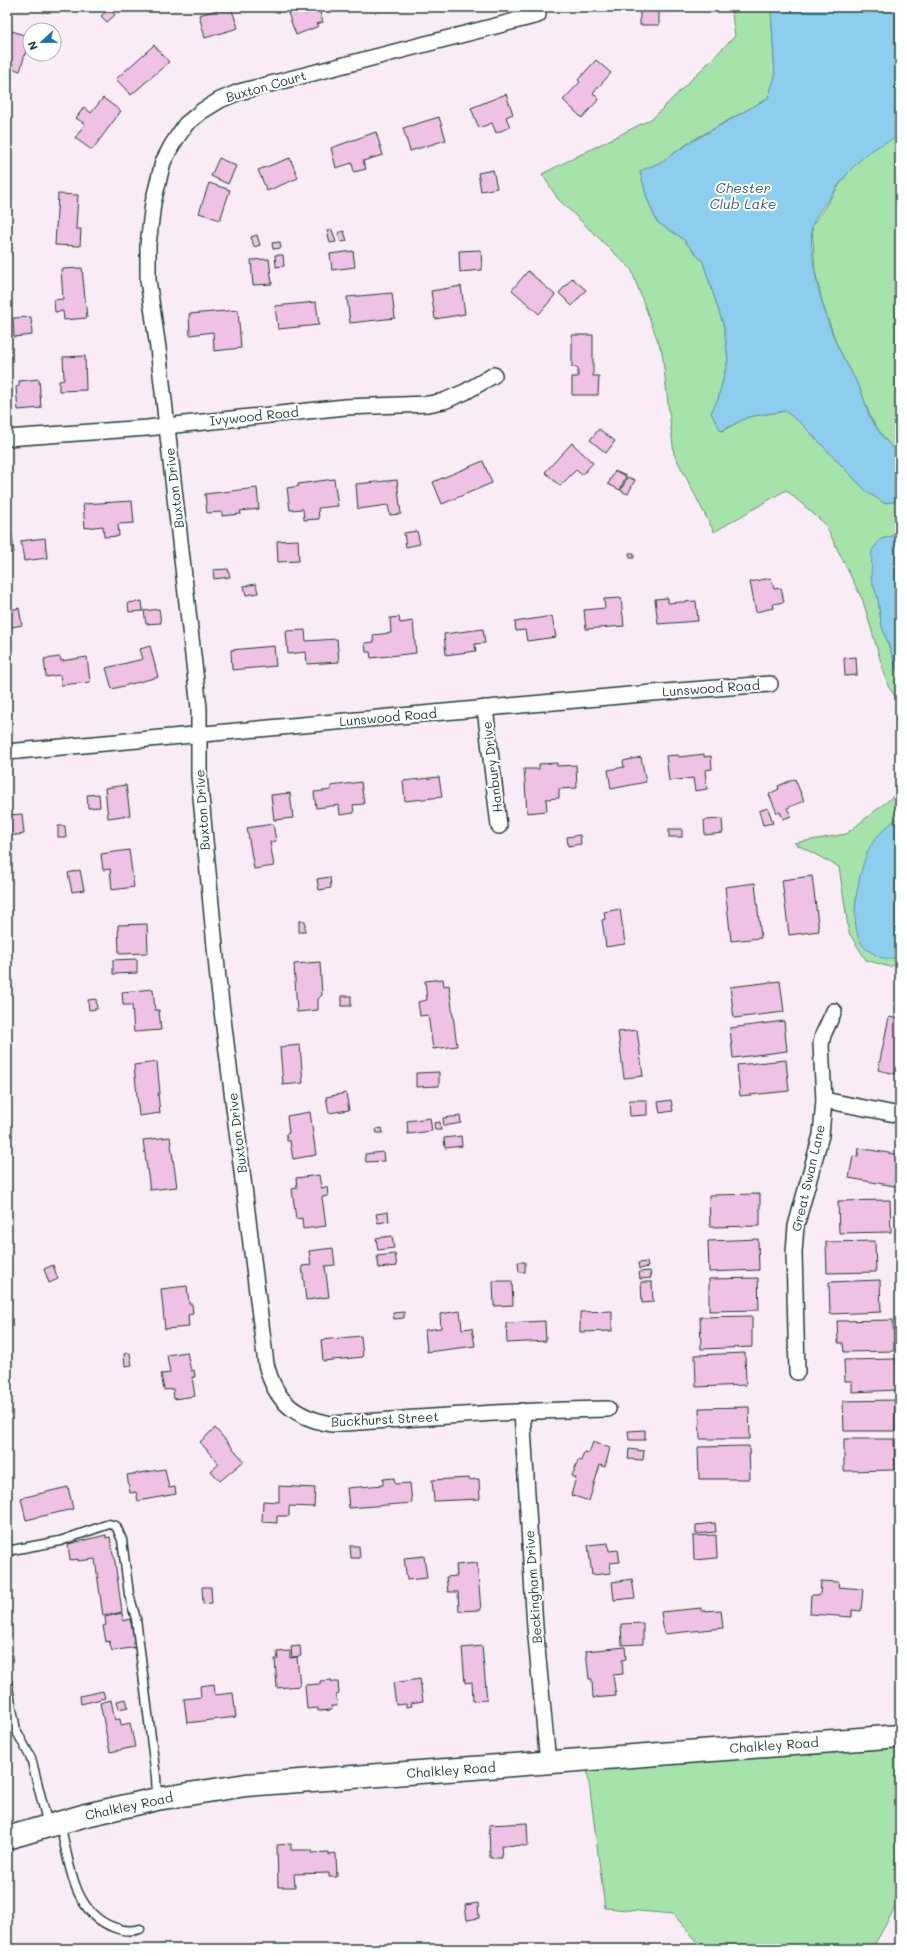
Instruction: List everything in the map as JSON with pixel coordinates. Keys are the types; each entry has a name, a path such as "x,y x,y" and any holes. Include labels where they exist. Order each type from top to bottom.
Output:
{"street":[{"name":"Buxton Court","path":"166,426 158,348 148,280 148,245 153,203 163,162 186,124 208,107 220,100 240,92 538,15"},
{"name":"Ivywood Road","path":"7,438 166,426 344,407 428,404 444,401 465,392 494,375"},
{"name":"Buxton Drive","path":"166,426 198,700 199,776 204,842 218,978 245,1195"},
{"name":"Lunswood Road","path":"7,752 652,693 770,684"},
{"name":"Hanbury Drive","path":"485,708 499,826"},
{"name":"Great Swan Lane","path":"797,1372 794,1252 796,1226 818,1148 824,1100 821,1044 823,1035 834,1011"},
{"path":"824,1100 900,1115"},
{"name":"Buckhurst Street","path":"245,1195 266,1364 270,1380 286,1404 301,1415 316,1421 331,1424 522,1411 608,1409"},
{"name":"Beckingham Drive","path":"522,1411 535,1627 548,1763"},
{"name":"Chalkley Road","path":"7,1838 54,1824 157,1799 246,1784 900,1736"}],"lane":[{"path":"7,1551 60,1541 109,1524 116,1526 122,1540 129,1582 129,1594 136,1619 156,1777 157,1799"},
{"path":"7,1682 16,1730 31,1758 82,1903 95,1917 107,1925 123,1932 140,1929"}],"green space":[{"path":"731,7 771,7 775,77 768,98 693,140 659,163 640,172 647,198 657,222 682,238 703,262 724,327 728,360 718,399 711,413 722,431 748,417 785,411 802,424 867,492 884,503 900,501 900,534 881,539 871,578 878,599 881,623 900,678 900,703 888,686 863,601 825,524 786,490 714,532 674,454 662,352 631,269 558,199 542,174 653,118 735,36"},
{"path":"900,137 900,273 894,289 900,303 900,455 890,446 871,419 861,391 837,345 823,305 815,271 812,226 850,169 866,154 887,140"},
{"path":"900,791 900,816 884,829 897,958 900,955 900,961 890,967 866,960 849,933 839,867 794,843 846,834"},
{"path":"900,1744 900,1899 872,1949 704,1949 673,1914 605,1908 587,1767"}],"water":[{"name":"Chester Club Lake","path":"771,7 900,7 900,137 877,147 858,162 850,171 816,217 812,227 811,240 812,255 818,287 832,333 861,391 871,420 884,439 900,455 900,501 884,503 867,492 802,424 785,411 748,417 721,431 711,413 718,399 728,360 724,327 703,262 682,238 657,222 647,198 640,171 659,163 693,141 768,98 775,77"},
{"path":"900,534 900,678 881,623 878,599 871,578 872,550 881,539"},
{"path":"900,816 900,955 894,958 887,958 877,956 866,949 859,938 856,926 856,897 862,869 870,847 880,834"}],"building":[{"path":"216,7 231,7 238,28 205,38 199,15 217,10"},
{"path":"293,7 318,7 323,22 317,24 319,26 296,35 288,13 294,11"},
{"path":"377,7 391,7 378,11"},
{"path":"640,7 659,7 659,25 640,25"},
{"path":"109,9 115,15 107,22 101,16"},
{"path":"9,30 22,34 23,62 20,71 7,67 7,37"},
{"path":"154,45 169,62 131,95 116,79"},
{"path":"596,60 611,73 593,93 599,99 582,118 563,100 580,82 578,80"},
{"path":"506,94 513,114 506,117 510,127 496,133 492,123 479,128 471,108"},
{"path":"103,98 121,111 92,150 75,138 85,124 76,118 84,107 91,113"},
{"path":"439,117 446,140 410,151 403,128"},
{"path":"376,132 383,155 363,161 366,169 354,172 352,163 336,168 331,148"},
{"path":"219,158 236,166 228,184 211,176"},
{"path":"290,158 298,178 267,191 258,170"},
{"path":"493,170 497,188 481,191 478,173"},
{"path":"209,183 230,190 220,220 199,213"},
{"path":"58,194 78,195 76,229 81,229 80,246 55,245"},
{"path":"332,230 336,242 330,243 327,231"},
{"path":"344,231 347,241 341,242 338,233"},
{"path":"257,235 260,245 254,247 251,237"},
{"path":"280,242 281,248 273,249 272,243"},
{"path":"481,250 482,270 460,272 459,251"},
{"path":"353,251 355,267 332,270 330,254"},
{"path":"275,255 283,255 284,266 276,267"},
{"path":"269,259 272,284 253,285 251,260"},
{"path":"82,268 87,318 64,320 63,311 55,312 54,300 63,299 61,269"},
{"path":"528,271 555,295 539,314 512,290"},
{"path":"572,278 586,290 572,306 559,293"},
{"path":"461,286 465,314 435,319 431,291"},
{"path":"392,293 395,318 350,323 347,297"},
{"path":"316,302 319,325 278,329 275,306"},
{"path":"238,310 241,348 214,351 213,332 190,335 189,314"},
{"path":"31,317 32,335 14,337 13,318"},
{"path":"572,335 593,335 593,376 599,376 598,395 572,395 572,377 578,377 578,368 572,367"},
{"path":"85,356 86,390 59,391 59,381 64,380 63,357"},
{"path":"39,379 41,408 18,410 16,387 19,386 19,381"},
{"path":"599,429 615,441 606,453 590,440"},
{"path":"572,443 593,463 582,475 576,470 560,486 545,472"},
{"path":"483,461 492,483 442,504 433,482"},
{"path":"615,471 626,476 620,490 608,484"},
{"path":"627,477 635,480 628,494 621,491"},
{"path":"334,479 338,506 318,508 319,519 304,520 303,509 290,510 287,488 299,486 298,484"},
{"path":"397,480 401,514 390,515 388,505 358,509 356,484"},
{"path":"257,488 259,509 240,511 241,514 222,516 222,512 207,513 205,494"},
{"path":"132,501 134,523 118,524 119,536 104,537 103,526 85,528 83,504"},
{"path":"7,517 10,517 14,553 7,554"},
{"path":"417,531 420,544 406,547 404,533"},
{"path":"45,538 47,558 24,561 21,541"},
{"path":"298,540 299,561 278,562 277,541"},
{"path":"629,553 634,553 634,558 630,558"},
{"path":"228,569 230,577 214,579 213,570"},
{"path":"771,578 774,589 781,588 784,602 773,604 774,608 756,612 750,582"},
{"path":"256,584 258,593 246,595 244,586"},
{"path":"621,598 624,626 586,629 584,610 605,608 604,599"},
{"path":"668,598 668,603 696,601 698,621 658,624 655,599"},
{"path":"142,601 143,611 129,612 128,603"},
{"path":"19,608 22,625 7,628 7,611"},
{"path":"159,609 161,623 146,624 144,611"},
{"path":"552,616 556,637 527,641 525,630 516,631 515,622"},
{"path":"399,617 400,623 413,621 416,653 371,658 370,652 366,652 365,643 374,642 373,635 391,633 390,618"},
{"path":"483,629 485,643 475,644 476,651 446,655 444,634"},
{"path":"305,630 306,641 337,639 339,662 307,664 306,652 288,654 286,631"},
{"path":"150,646 158,677 112,689 106,668 143,659 140,649"},
{"path":"274,646 276,666 232,670 231,650"},
{"path":"7,649 11,671 7,672"},
{"path":"60,657 61,661 87,657 90,682 61,685 60,675 46,677 44,659"},
{"path":"856,657 857,675 845,676 844,658"},
{"path":"704,754 704,757 711,756 712,769 705,770 707,789 695,791 693,778 669,781 666,756 678,755 679,757"},
{"path":"641,757 646,782 611,789 608,770 624,767 623,761"},
{"path":"557,763 557,766 576,765 577,788 559,789 559,798 546,799 547,811 527,813 524,769 539,769 539,764"},
{"path":"439,777 442,797 405,801 403,781"},
{"path":"795,779 804,801 787,808 791,816 783,819 780,812 777,813 769,794 779,789 778,786"},
{"path":"361,782 364,804 353,805 354,813 340,815 339,805 316,808 314,792 331,790 331,786"},
{"path":"126,785 130,815 108,818 105,788"},
{"path":"290,793 293,818 274,820 271,795"},
{"path":"99,794 100,807 88,808 87,795"},
{"path":"768,808 773,823 763,825 759,811"},
{"path":"22,814 24,834 7,836 7,815"},
{"path":"722,819 723,833 705,835 704,820"},
{"path":"273,824 276,841 270,842 274,866 254,869 247,828"},
{"path":"58,826 65,826 66,837 58,837"},
{"path":"669,829 682,829 682,837 669,837"},
{"path":"580,835 581,844 568,846 567,837"},
{"path":"129,850 134,887 112,890 110,869 103,870 101,854"},
{"path":"80,870 84,890 72,892 68,873"},
{"path":"812,876 819,931 789,935 782,880"},
{"path":"330,877 331,888 319,890 317,879"},
{"path":"755,883 761,938 731,941 725,887"},
{"path":"620,909 625,944 606,947 602,920 605,919 604,912"},
{"path":"299,921 305,921 305,932 299,932"},
{"path":"147,924 148,953 119,954 118,925"},
{"path":"137,959 137,973 113,974 113,960"},
{"path":"320,962 322,995 318,999 318,1010 297,1012 294,964"},
{"path":"443,979 444,986 449,985 457,1046 433,1049 428,1015 420,1016 418,1002 427,1000 425,981"},
{"path":"780,981 784,1012 734,1018 730,987"},
{"path":"153,989 155,1010 159,1010 161,1030 134,1032 132,1005 123,1005 122,992"},
{"path":"342,996 351,996 351,1006 342,1006"},
{"path":"96,999 97,1009 89,1010 88,1000"},
{"path":"889,1017 900,1019 900,1075 878,1070"},
{"path":"784,1021 787,1051 733,1058 730,1028"},
{"path":"637,1030 643,1076 624,1078 618,1032"},
{"path":"300,1045 303,1083 283,1085 280,1047"},
{"path":"786,1060 789,1091 740,1096 737,1065"},
{"path":"157,1062 160,1113 139,1116 134,1065"},
{"path":"439,1072 439,1086 416,1087 416,1073"},
{"path":"346,1093 349,1110 329,1113 326,1097"},
{"path":"629,1100 647,1100 647,1115 630,1116"},
{"path":"671,1100 673,1111 660,1113 658,1102"},
{"path":"310,1112 316,1155 293,1159 290,1141 287,1141 286,1134 289,1133 287,1116"},
{"path":"460,1116 461,1123 444,1126 443,1118"},
{"path":"430,1118 432,1131 408,1134 407,1121"},
{"path":"440,1122 441,1130 435,1130 434,1123"},
{"path":"382,1128 383,1133 377,1133 376,1129"},
{"path":"461,1136 462,1146 445,1148 444,1138"},
{"path":"170,1137 177,1187 150,1190 143,1140"},
{"path":"859,1148 900,1155 900,1187 849,1178 853,1156 858,1157"},
{"path":"383,1152 384,1161 366,1162 365,1154"},
{"path":"319,1175 321,1188 327,1187 328,1196 322,1197 326,1226 303,1229 302,1218 296,1219 292,1189 297,1188 296,1178"},
{"path":"760,1194 760,1226 710,1227 709,1195"},
{"path":"890,1200 891,1232 839,1233 838,1201"},
{"path":"388,1212 389,1221 378,1223 376,1214"},
{"path":"392,1236 394,1248 378,1250 376,1238"},
{"path":"758,1239 759,1270 709,1272 708,1241"},
{"path":"875,1241 876,1272 827,1273 826,1242"},
{"path":"333,1248 335,1265 325,1266 329,1297 306,1300 302,1266 311,1265 309,1251"},
{"path":"395,1254 397,1266 379,1268 377,1256"},
{"path":"518,1262 525,1262 525,1272 519,1272"},
{"path":"647,1262 648,1267 639,1269 638,1263"},
{"path":"53,1265 58,1279 49,1283 44,1269"},
{"path":"650,1271 651,1278 640,1279 639,1272"},
{"path":"758,1278 759,1310 709,1311 709,1279"},
{"path":"880,1280 881,1312 830,1314 829,1282"},
{"path":"493,1281 512,1281 513,1305 494,1306"},
{"path":"641,1282 652,1282 653,1302 642,1303"},
{"path":"187,1286 189,1304 192,1304 193,1314 188,1315 189,1327 165,1329 161,1289"},
{"path":"460,1311 462,1329 472,1328 475,1346 427,1352 425,1330 441,1328 440,1314"},
{"path":"612,1311 612,1331 580,1332 580,1312"},
{"path":"404,1312 404,1318 394,1319 393,1313"},
{"path":"752,1316 752,1347 701,1349 700,1317"},
{"path":"893,1320 894,1351 844,1352 843,1343 838,1343 837,1321"},
{"path":"545,1321 546,1341 507,1343 506,1323"},
{"path":"361,1336 363,1357 323,1361 321,1340"},
{"path":"187,1352 191,1371 194,1370 195,1377 192,1377 195,1396 174,1399 173,1389 164,1390 161,1374 170,1373 167,1355"},
{"path":"130,1353 132,1365 125,1366 124,1354"},
{"path":"745,1353 746,1385 696,1387 695,1355"},
{"path":"896,1359 898,1390 852,1392 852,1381 845,1381 844,1360"},
{"path":"895,1400 895,1431 844,1431 843,1401"},
{"path":"749,1407 750,1439 700,1439 699,1408"},
{"path":"215,1428 244,1461 220,1481 211,1471 219,1464 200,1442"},
{"path":"645,1430 645,1440 629,1440 628,1431"},
{"path":"844,1439 894,1439 895,1470 844,1471"},
{"path":"593,1442 610,1448 605,1467 600,1465 589,1501 571,1495 576,1478 572,1476 578,1460 581,1461 584,1452 589,1453"},
{"path":"749,1446 750,1479 699,1479 698,1447"},
{"path":"629,1449 644,1451 643,1460 628,1459"},
{"path":"165,1469 169,1488 175,1487 176,1494 138,1501 136,1492 130,1493 127,1475"},
{"path":"394,1478 395,1484 410,1483 412,1503 349,1508 347,1488 383,1485 383,1479"},
{"path":"469,1478 469,1480 479,1479 480,1499 434,1501 432,1480"},
{"path":"279,1486 315,1488 314,1507 289,1506 289,1516 277,1516 277,1523 262,1522 263,1501 279,1502"},
{"path":"68,1487 73,1509 26,1520 21,1498"},
{"path":"715,1523 716,1532 696,1534 696,1525"},
{"path":"106,1535 106,1538 110,1537 114,1555 122,1612 103,1616 95,1559 78,1561 78,1559 70,1560 68,1544"},
{"path":"716,1535 717,1558 694,1560 693,1536"},
{"path":"608,1543 609,1551 618,1550 620,1562 610,1563 611,1573 592,1575 588,1545"},
{"path":"350,1546 359,1546 360,1558 351,1558"},
{"path":"424,1556 427,1578 407,1580 404,1558"},
{"path":"477,1563 481,1610 459,1611 458,1592 448,1592 446,1577 457,1576 456,1565"},
{"path":"632,1579 635,1598 614,1600 612,1582"},
{"path":"821,1581 839,1582 838,1587 863,1589 861,1611 852,1610 852,1617 810,1614 811,1595 820,1595"},
{"path":"202,1587 211,1587 212,1603 203,1604"},
{"path":"701,1608 702,1611 721,1610 723,1628 664,1634 661,1612"},
{"path":"122,1613 123,1621 130,1619 136,1647 112,1651 109,1641 106,1642 103,1626 106,1625 105,1617"},
{"path":"643,1623 643,1644 622,1645 621,1624"},
{"path":"300,1646 301,1656 292,1657 291,1647"},
{"path":"482,1646 487,1700 473,1701 472,1682 465,1683 462,1648"},
{"path":"625,1647 626,1659 622,1660 623,1674 613,1675 616,1696 593,1698 592,1679 589,1679 586,1651"},
{"path":"290,1651 290,1658 297,1657 300,1686 277,1688 275,1659 278,1659 277,1652"},
{"path":"420,1679 423,1701 411,1703 412,1706 406,1707 406,1704 396,1705 393,1683"},
{"path":"332,1680 332,1682 338,1682 339,1694 336,1695 337,1706 331,1706 332,1710 318,1711 318,1708 307,1709 305,1685 320,1684 320,1681"},
{"path":"214,1684 215,1695 233,1693 236,1717 187,1723 184,1699 201,1697 200,1686"},
{"path":"103,1691 105,1698 81,1704 80,1696"},
{"path":"126,1699 128,1707 119,1709 117,1701"},
{"path":"111,1700 115,1720 120,1719 121,1725 130,1723 135,1747 110,1752 100,1703"},
{"path":"527,1823 528,1846 501,1845 502,1858 490,1858 489,1825"},
{"path":"291,1844 291,1850 312,1850 312,1853 329,1852 329,1855 336,1854 337,1877 329,1877 329,1873 294,1874 295,1887 278,1887 277,1845"},
{"path":"478,1903 479,1918 467,1920 465,1905"}]}
